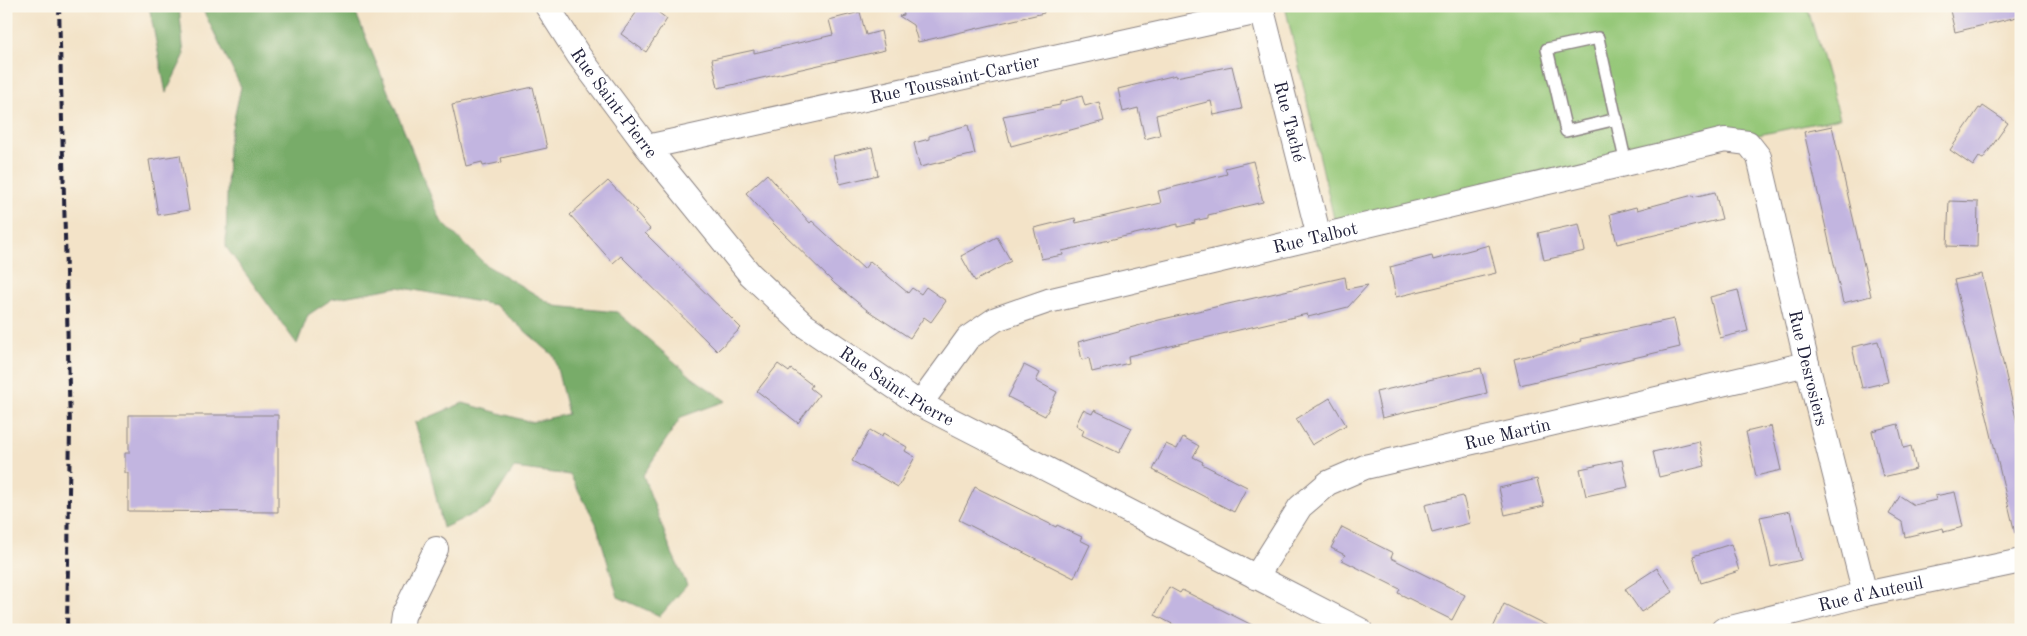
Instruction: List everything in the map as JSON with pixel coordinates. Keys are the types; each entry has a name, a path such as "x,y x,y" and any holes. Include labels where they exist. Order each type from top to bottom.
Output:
{"street":[{"name":"Rue Saint-Pierre","path":"548,6 579,56 647,147 750,274 804,325 920,404 1360,630"},
{"name":"Rue Toussaint-Cartier","path":"647,147 1262,9"},
{"name":"Rue Taché","path":"1262,9 1319,237"},
{"name":"Rue Talbot","path":"920,404 968,338 996,319 1048,301 1724,140 1748,143"},
{"name":"Rue Desrosiers","path":"1748,143 1759,156 1806,364 1865,594"},
{"name":"Rue Martin","path":"1256,576 1300,507 1328,483 1365,467 1806,364"},
{"path":"401,630 403,616 436,549"},
{"name":"Rue d'Auteuil","path":"1723,630 1865,594 2021,561"}],"lane":[{"path":"1617,119 1566,131 1547,49 1598,38 1617,119 1626,164"}],"green space":[{"path":"149,6 179,6 184,56 166,93"},
{"path":"201,6 353,6 441,221 486,265 555,306 617,312 693,378 726,401 681,417 643,475 672,553 687,585 660,616 618,597 596,523 570,475 514,468 488,507 443,528 429,466 415,423 463,403 531,422 568,414 554,356 495,305 398,287 332,299 308,315 297,344 226,247 228,146 241,87"},
{"path":"1285,6 1807,6 1840,118 1335,223"}],"building":[{"path":"641,6 650,6 667,19 646,52 621,34"},
{"path":"902,6 922,6 922,10 941,6 1043,6 1044,13 918,42 913,25 899,16 904,15"},
{"path":"1949,6 2021,6 2021,16 1955,32"},
{"path":"860,12 866,35 881,31 885,50 718,88 712,59 754,50 754,53 833,35 829,20"},
{"path":"1232,66 1242,109 1214,115 1211,101 1156,115 1160,135 1145,139 1138,108 1123,112 1118,89 1176,75 1176,77"},
{"path":"533,87 547,148 501,158 502,162 483,166 482,162 466,166 452,105"},
{"path":"1082,96 1085,106 1099,102 1104,121 1011,146 1003,116 1060,105 1060,102"},
{"path":"1983,106 2008,123 1983,159 1979,157 1973,166 1950,150 1979,108 1981,109"},
{"path":"968,125 975,154 920,167 914,143 929,139 929,136"},
{"path":"1832,126 1871,296 1843,303 1804,132"},
{"path":"872,147 878,175 840,184 833,156"},
{"path":"180,155 189,210 158,215 149,160"},
{"path":"1253,161 1263,202 1208,215 1208,218 1194,221 1195,223 1178,227 1178,224 1062,251 1063,255 1041,259 1034,228 1075,218 1076,223 1161,203 1158,191 1227,174 1225,168"},
{"path":"767,174 810,223 812,221 864,269 870,261 908,293 912,288 921,294 926,287 946,301 931,322 924,317 910,338 867,310 835,284 774,224 746,193"},
{"path":"608,181 637,211 635,212 650,229 645,233 741,328 717,351 621,256 613,263 570,215"},
{"path":"1715,192 1722,219 1617,244 1610,214 1636,207 1637,210 1693,195 1693,197"},
{"path":"1949,201 1978,202 1977,247 1947,246"},
{"path":"1579,224 1585,251 1544,260 1538,233"},
{"path":"997,237 1011,261 975,281 961,256"},
{"path":"1489,245 1496,273 1396,297 1390,267 1432,256 1433,260"},
{"path":"1982,274 2021,439 2021,533 2015,533 1954,280"},
{"path":"1345,277 1347,289 1368,285 1348,307 1308,317 1307,314 1128,356 1129,363 1092,372 1089,358 1082,360 1078,342 1159,320"},
{"path":"1738,290 1748,331 1720,338 1710,297"},
{"path":"1674,319 1680,347 1520,385 1514,359 1566,346 1581,341 1580,339"},
{"path":"1878,341 1888,382 1862,388 1852,347"},
{"path":"778,364 789,372 791,369 812,385 810,388 819,395 798,423 757,391"},
{"path":"1024,365 1040,373 1036,381 1057,392 1045,416 1008,397"},
{"path":"1481,368 1487,393 1382,418 1376,392"},
{"path":"1330,398 1346,425 1312,445 1296,419"},
{"path":"1083,410 1092,414 1094,410 1132,428 1119,453 1082,435 1084,430 1076,425"},
{"path":"129,415 278,415 278,512 128,511 128,473 125,473 125,453 129,453"},
{"path":"1898,424 1904,448 1911,446 1916,469 1883,477 1872,431"},
{"path":"1771,426 1781,470 1756,476 1746,432"},
{"path":"870,430 882,437 883,433 907,447 905,451 915,457 898,487 852,461"},
{"path":"1183,437 1199,446 1193,457 1203,462 1202,464 1247,487 1234,512 1153,470 1166,444 1177,449"},
{"path":"1699,441 1705,466 1659,477 1653,452"},
{"path":"1622,460 1628,487 1586,496 1580,469"},
{"path":"1537,479 1544,506 1505,515 1499,488"},
{"path":"975,487 1056,527 1057,525 1082,537 1080,540 1090,545 1074,578 959,520"},
{"path":"1955,492 1963,527 1944,532 1943,528 1905,537 1902,522 1889,514 1900,496 1914,505 1936,500 1935,496"},
{"path":"1463,496 1470,523 1432,533 1425,505"},
{"path":"1790,511 1801,560 1771,567 1760,517"},
{"path":"1342,527 1393,553 1391,558 1465,595 1452,620 1398,593 1400,589 1342,560 1345,555 1331,548"},
{"path":"1731,544 1739,571 1701,583 1693,556"},
{"path":"1657,568 1673,592 1641,612 1625,589"},
{"path":"1169,587 1180,593 1182,590 1262,630 1184,630 1155,615"},
{"path":"1504,604 1556,630 1492,630"}],"railway":[{"path":"59,6 70,426 67,630"}]}
